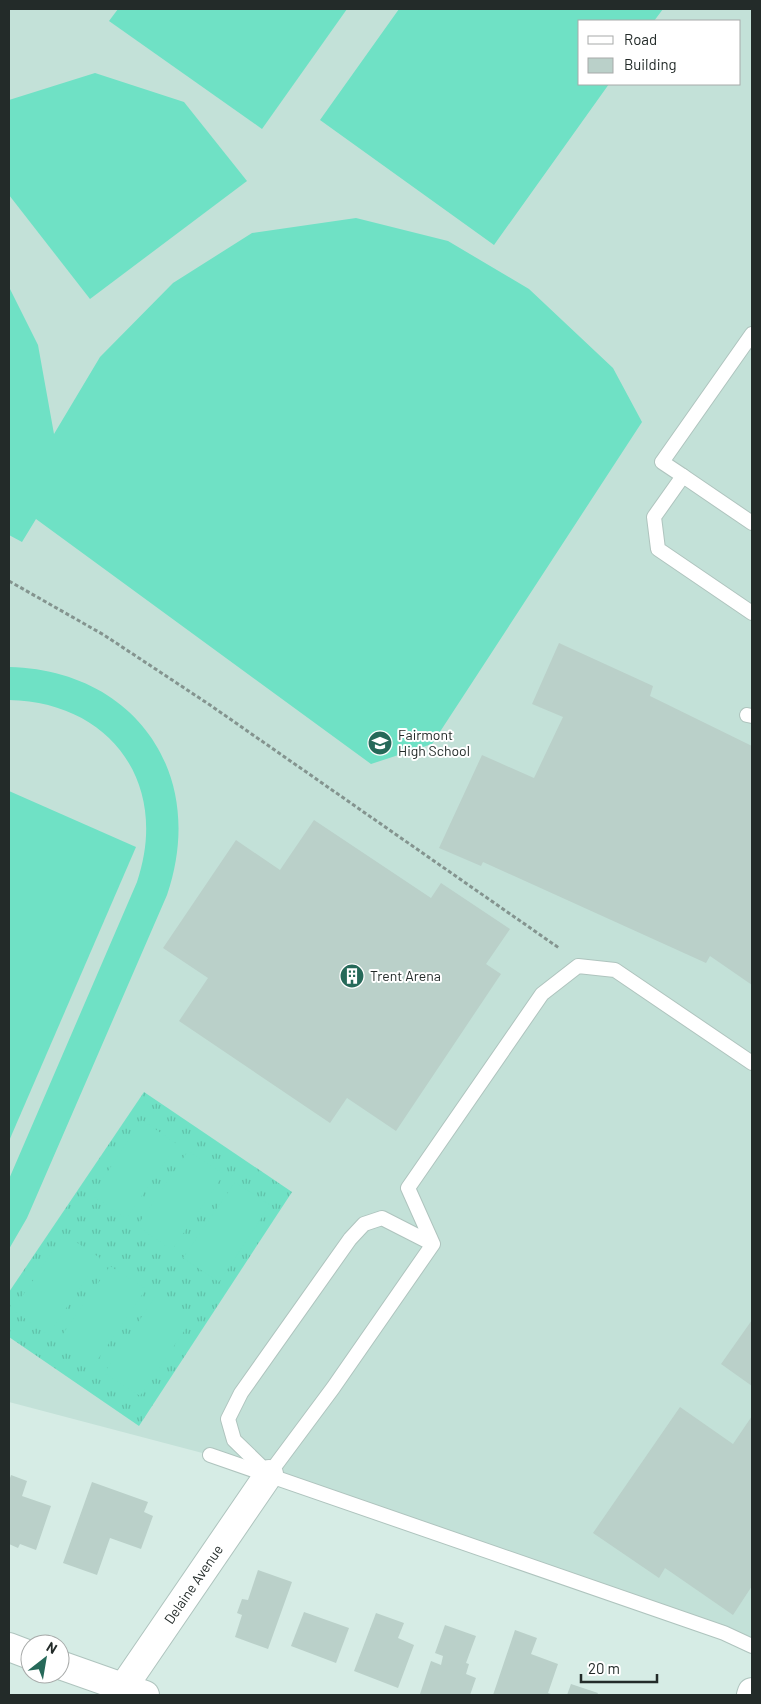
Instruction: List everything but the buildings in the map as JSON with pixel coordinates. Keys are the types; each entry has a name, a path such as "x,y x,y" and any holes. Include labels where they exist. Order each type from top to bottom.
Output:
{"street":[{"name":"Delaine Avenue","path":"129,1693 269,1474"},
{"path":"70,1669 129,1693"}],"lane":[{"path":"752,334 662,462 752,523"},
{"path":"682,476 654,517 658,549 752,613"},
{"path":"433,1244 408,1188 542,994 578,966 615,970 752,1063"},
{"path":"269,1474 234,1440 228,1419 241,1393 333,1263 364,1224 382,1218 433,1244"},
{"path":"269,1474 333,1388 433,1244"},
{"path":"210,1455 724,1633 752,1646"}],"path":[{"path":"9,581 104,635 210,705 559,948"}],"shaded area":[{"name":"Fairmont High School","path":"9,9 752,9 752,1646 210,1455 9,1402"}],"green space":[{"path":"118,9 347,9 262,129 109,21"},
{"path":"399,9 663,9 655,20 578,20 578,85 608,85 494,245 320,120"},
{"path":"95,73 184,102 247,181 90,299 9,195 9,100"},
{"path":"356,218 448,241 529,289 613,368 642,422 432,744 371,764 36,519 22,542 9,535 9,287 38,345 54,434 100,357 173,283 252,233"},
{"path":"9,667 54,673 93,687 126,709 151,737 169,771 177,809 177,851 167,895 27,1218 9,1249 9,1179 137,882 145,846 145,813 138,782 124,755 103,733 77,716 45,704 9,700"},
{"path":"9,791 136,847 9,1141"},
{"path":"144,1092 292,1192 139,1426 9,1337 9,1292"},
{"path":"142,1120 177,1144 126,1219 92,1195"},
{"path":"188,1151 224,1174 172,1250 137,1226"},
{"path":"235,1182 270,1205 219,1282 183,1258"},
{"path":"64,1234 100,1258 48,1335 13,1310"},
{"path":"110,1266 146,1289 94,1365 58,1341"},
{"path":"155,1297 191,1321 140,1396 104,1373"}],"place":[{"name":"Fairmont High School","path":"380,743"},
{"name":"Trent Arena","path":"352,976"}]}
